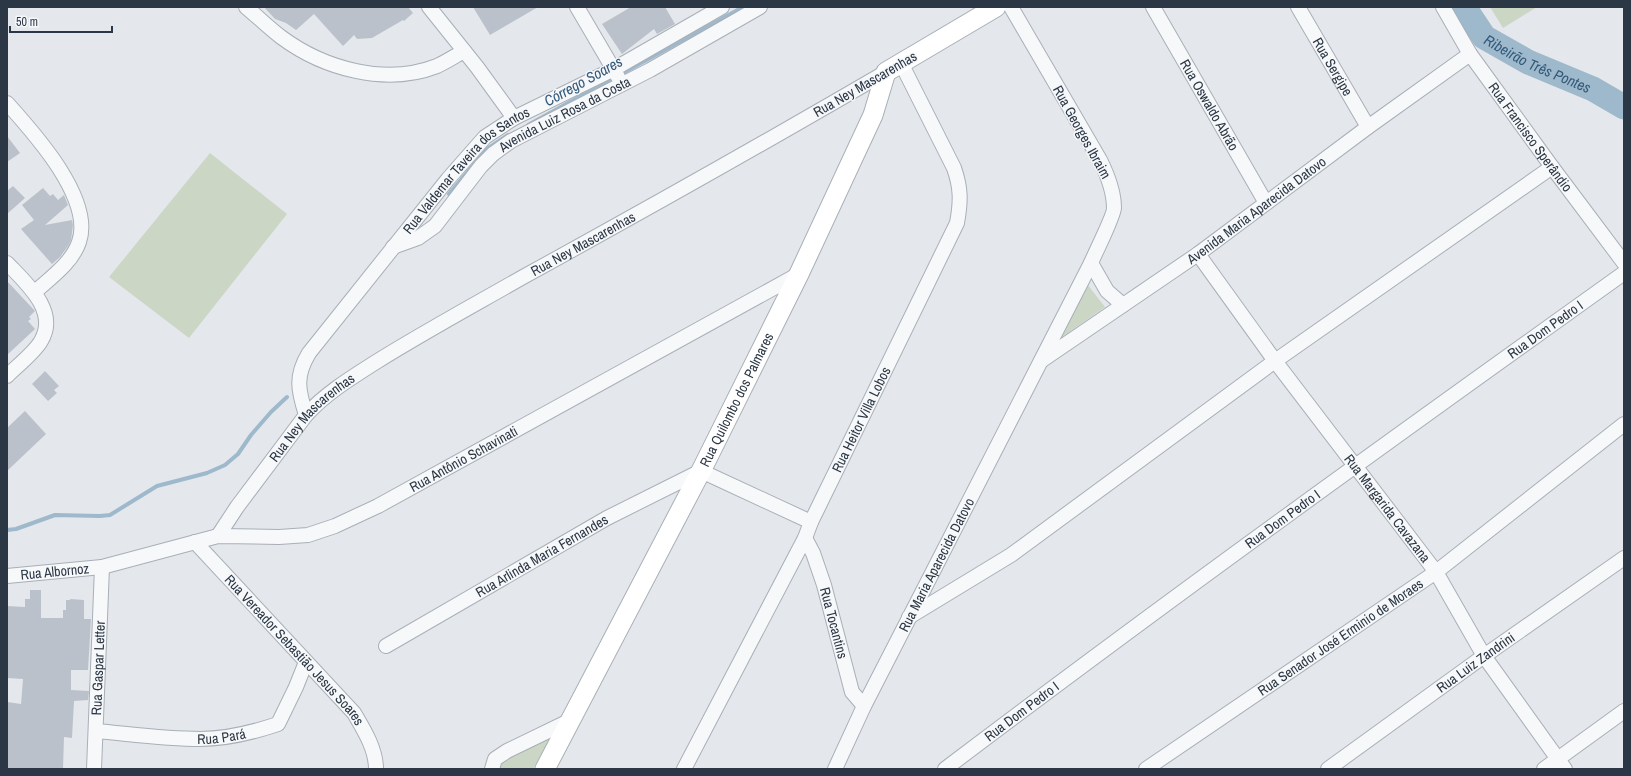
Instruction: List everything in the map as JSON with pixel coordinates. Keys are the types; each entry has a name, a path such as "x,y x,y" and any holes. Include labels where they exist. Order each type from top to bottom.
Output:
{"street":[{"path":"246,7 282,37 314,56 344,69 386,74 421,71 439,65 464,51"},
{"path":"429,7 514,118"},
{"path":"577,7 618,77"},
{"name":"Rua Valdemar Taveira dos Santos","path":"306,415 299,392 298,382 303,363 332,323 448,179 485,138 514,118 618,77 722,7"},
{"name":"Avenida Luiz Rosa da Costa","path":"393,247 418,238 436,226 482,166 493,154 511,141 618,77 760,7"},
{"name":"Rua Ney Mascarenhas","path":"218,536 237,507 306,415 318,402 337,387 394,351 708,175 894,68 996,7"},
{"name":"Rua Georges Ibraim","path":"1011,7 1107,174 1112,191 1114,209 1091,263 1040,362"},
{"name":"Rua Oswaldo Abrão","path":"1153,7 1266,202"},
{"name":"Rua Sergipe","path":"1298,7 1368,127"},
{"name":"Rua Francisco Sperândio","path":"1443,7 1470,54 1624,263"},
{"name":"Avenida Maria Aparecida Datovo","path":"1040,362 1198,254 1368,127 1470,54"},
{"name":"Rua Quilombo dos Palmares","path":"545,769 701,471 799,274 874,115 894,68"},
{"name":"Rua Heitor Villa Lobos","path":"684,769 805,538 811,522 958,223 961,203 959,184 954,168 894,68"},
{"path":"7,103 31,129 60,168 77,202 81,225 80,242 73,254 62,268 35,292"},
{"path":"909,617 1011,556 1275,361 1552,167"},
{"name":"Rua Margarida Cavazana","path":"1198,254 1275,361 1436,572 1484,656 1562,764"},
{"path":"7,263 35,292 46,317 46,331 41,342 7,376"},
{"path":"1091,263 1107,291 1123,305"},
{"name":"Rua Dom Pedro I","path":"945,769 1088,661 1355,465 1624,273"},
{"name":"Rua Antônio Schavinati","path":"102,567 218,536 279,537 308,535 335,526 378,506 799,274"},
{"name":"Rua Maria Aparecida Datovo","path":"835,769 864,706 1040,362"},
{"name":"Rua Senador José Erminio de Moraes","path":"1146,769 1436,572 1624,424"},
{"path":"701,471 811,522"},
{"name":"Rua Arlinda Maria Fernandes","path":"386,646 607,518 701,471"},
{"name":"Rua Tocantins","path":"805,538 813,553 824,585 852,692 864,706"},
{"name":"Rua Vereador Sebastião Jesus Soares","path":"195,542 354,713 368,737 376,763 376,769"},
{"name":"Rua Luiz Zandrini","path":"1328,769 1484,656 1624,558"},
{"name":"Rua Albornoz","path":"7,576 102,567"},
{"name":"Rua Gaspar Letter","path":"94,769 102,567"},
{"name":"Rua Pará","path":"96,730 154,737 201,739 258,730 278,724 306,662"},
{"path":"1544,769 1562,764 1624,711"},
{"path":"492,769 495,759 507,751 571,720"}],"green space":[{"path":"1490,7 1537,7 1503,28"},
{"path":"210,153 287,214 189,338 109,277"},
{"path":"1087,284 1105,307 1062,337 1059,335"},
{"path":"553,733 533,769 497,769 499,762"}],"building":[{"path":"264,7 408,7 413,13 404,21 403,20 372,38 357,39 354,35 343,46 314,14 296,30 286,23 275,19"},
{"path":"473,7 538,7 490,35"},
{"path":"631,7 665,7 675,24 657,34 654,29 622,54 602,24"},
{"path":"7,136 20,153 7,162"},
{"path":"13,186 25,198 7,214 7,191"},
{"path":"43,188 50,196 53,194 58,200 64,195 68,205 45,225 72,220 73,225 71,240 68,246 60,257 52,264 21,229 34,220 22,205"},
{"path":"7,281 35,311 29,317 31,319 28,321 35,329 7,355"},
{"path":"45,371 59,386 54,390 57,393 48,401 32,384"},
{"path":"25,411 46,434 7,471 7,428"},
{"path":"30,590 41,590 41,618 63,618 63,610 66,610 66,600 70,599 84,600 84,619 91,619 88,670 71,670 71,690 89,691 88,700 74,701 72,738 64,737 63,769 7,768 7,702 21,704 23,679 7,678 7,606 25,607 25,599 30,599"}],"waterway":[{"name":"Córrego Soares","path":"528,125 743,7"},
{"name":"Ribeirão Três Pontes","path":"1464,7 1484,37 1528,62 1593,89 1624,107"},
{"name":"Córrego Soares","path":"449,194 487,149 508,135"},
{"name":"Córrego Soares","path":"7,530 16,529 55,515 110,515 157,486 207,473 225,465 238,454 251,435 271,412 287,397"}]}
